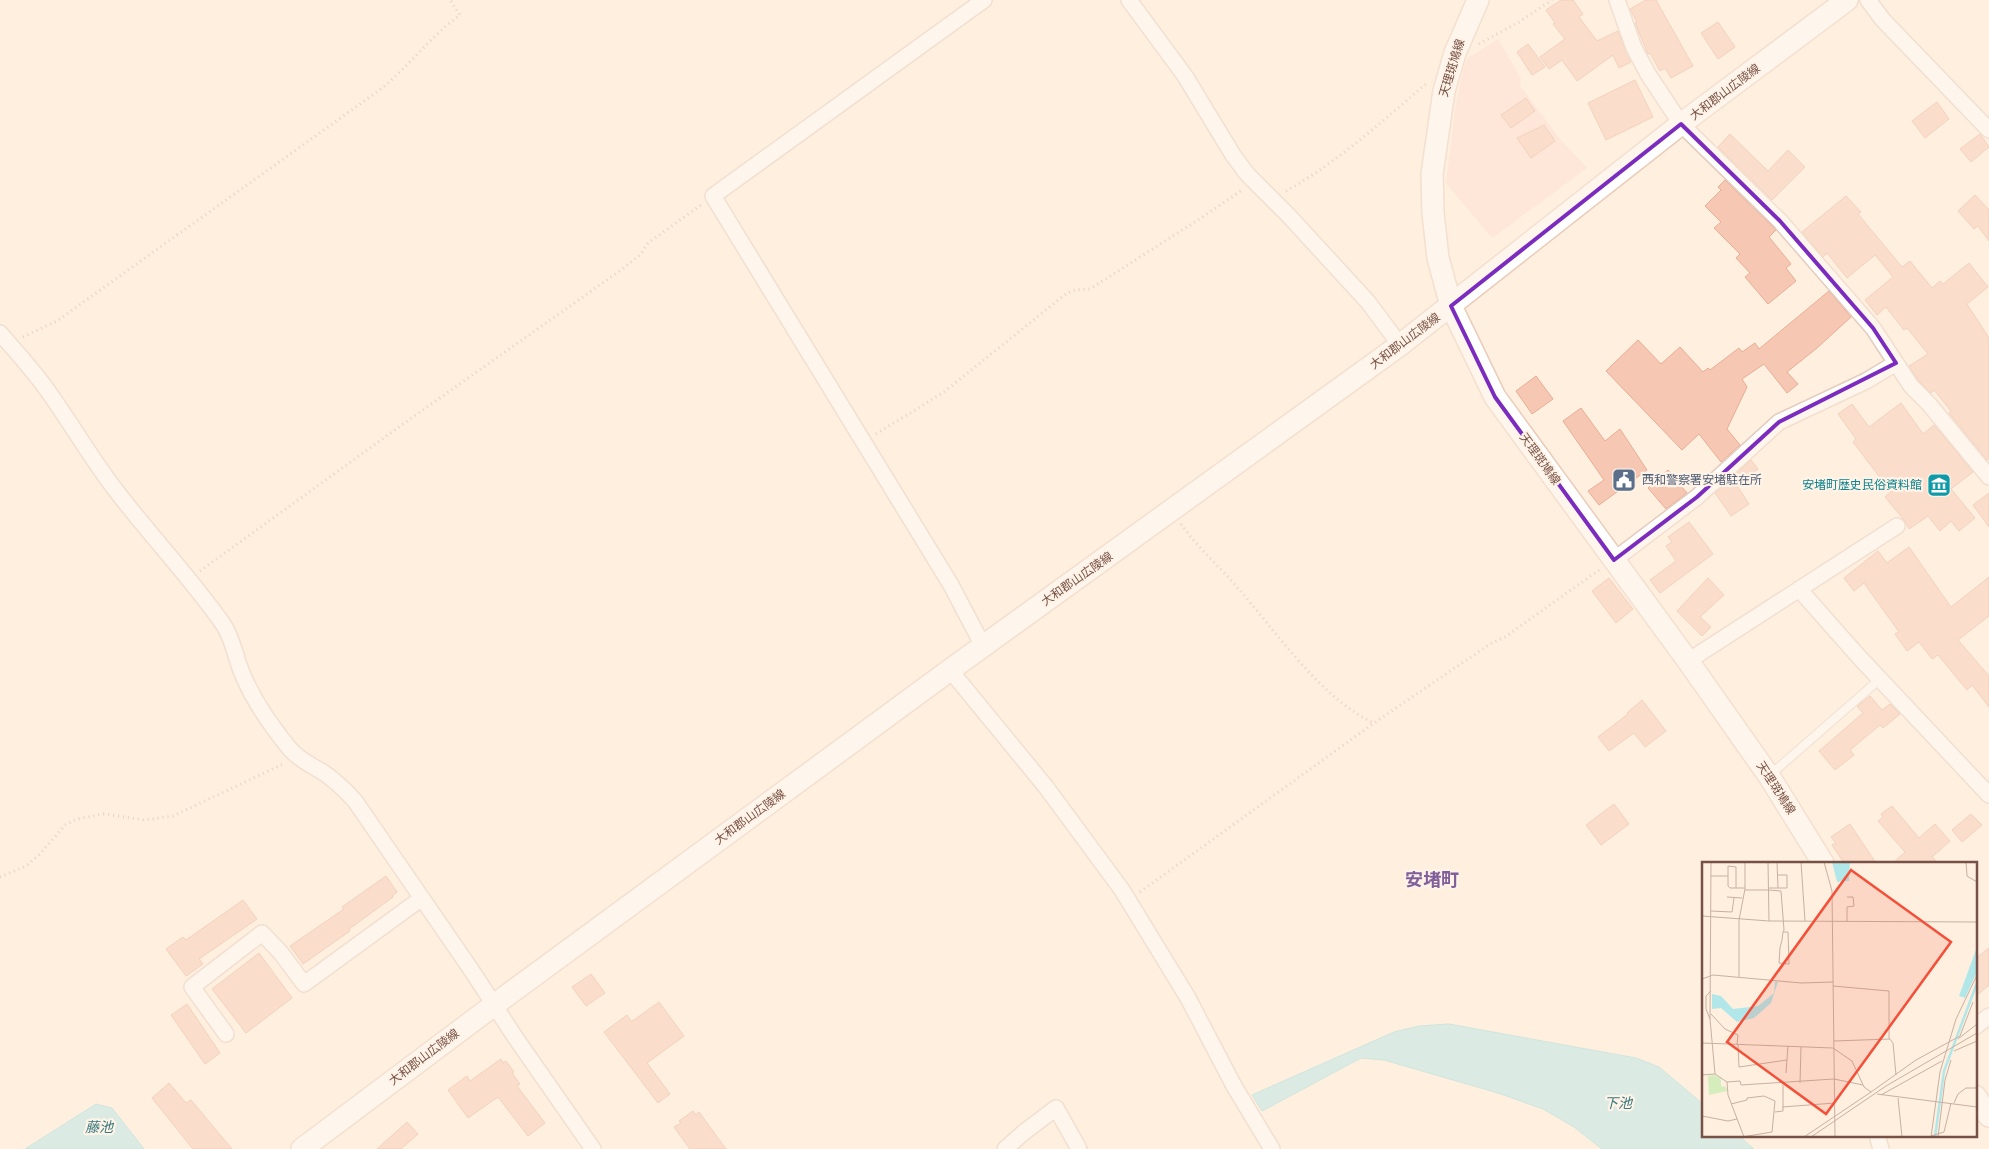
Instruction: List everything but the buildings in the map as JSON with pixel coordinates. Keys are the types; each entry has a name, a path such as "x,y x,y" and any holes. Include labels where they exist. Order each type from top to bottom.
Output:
{"main road":[{"name":"天理斑鳩線","path":"1478,0 1453,61 1444,91 1432,174 1433,213 1438,258 1451,306 1495,397 1688,661 1769,776 1822,862"},
{"name":"大和郡山広陵線","path":"302,1149 494,1005 982,646 1400,345 1681,124 1847,0"},
{"path":"1976,1097 1989,1116"}],"street":[{"path":"982,646 951,585 713,196 984,0"},
{"path":"1129,0 1185,76 1233,156 1253,181 1289,216 1368,302 1400,345"},
{"path":"1617,0 1634,48 1648,74 1681,124 1780,221 1873,328 1911,386 1929,404 1989,477"},
{"path":"1868,0 1883,20 1989,130"},
{"path":"4,338 18,351 50,393 113,486 189,579 224,626 241,672 260,708 297,757 340,785 355,801 593,1149"},
{"path":"1614,560 1697,497 1779,422 1866,381 1896,363"},
{"path":"1688,661 1897,526"},
{"path":"1799,589 1989,795"},
{"path":"950,670 1046,788 1128,900 1188,998 1234,1086 1272,1149"},
{"path":"226,1034 187,991 262,933 281,953 304,984 422,898"},
{"path":"1976,1026 1989,1016"},
{"path":"1005,1149 1023,1132 1056,1108 1079,1149"},
{"path":"1877,1136 1881,1149"}],"lane":[{"path":"1769,776 1880,679"}],"path":[{"path":"4,338 57,321 381,89 400,73 448,24 460,15 450,0"},
{"path":"1477,45 1519,22 1552,0"},
{"path":"1266,193 1286,191 1349,149 1453,61"},
{"path":"864,441 944,392 1067,293 1075,290 1090,289 1198,220 1253,181"},
{"path":"189,579 403,424 621,270 640,255 648,243 713,196"},
{"path":"1172,511 1186,531 1250,602 1304,668 1346,706 1359,716 1374,723"},
{"path":"1128,900 1374,723 1490,644 1505,638 1614,560"},
{"path":"0,877 26,866 40,854 65,826 77,819 104,814 145,820 173,816 297,757"}],"highlighted area":[{"path":"1681,124 1780,221 1873,328 1896,363 1779,422 1697,497 1614,560 1495,397 1451,306"}],"shaded area":[{"path":"1498,39 1521,79 1520,86 1560,139 1587,168 1492,238 1446,183 1456,103 1464,67 1467,59"}],"water":[{"name":"下池","path":"1449,1024 1636,1058 1659,1067 1702,1103 1702,1136 1739,1136 1754,1149 1602,1149 1574,1127 1543,1109 1498,1093 1384,1060 1361,1058 1262,1111 1252,1095 1394,1032 1419,1026"},
{"name":"藤池","path":"96,1104 112,1108 144,1149 25,1149"}],"place":[{"name":"西和警察署安堵駐在所","path":"1624,480"},
{"name":"安堵町歴史民俗資料館","path":"1939,485"}],"district":[{"name":"安堵町","path":"1432,880"}]}
